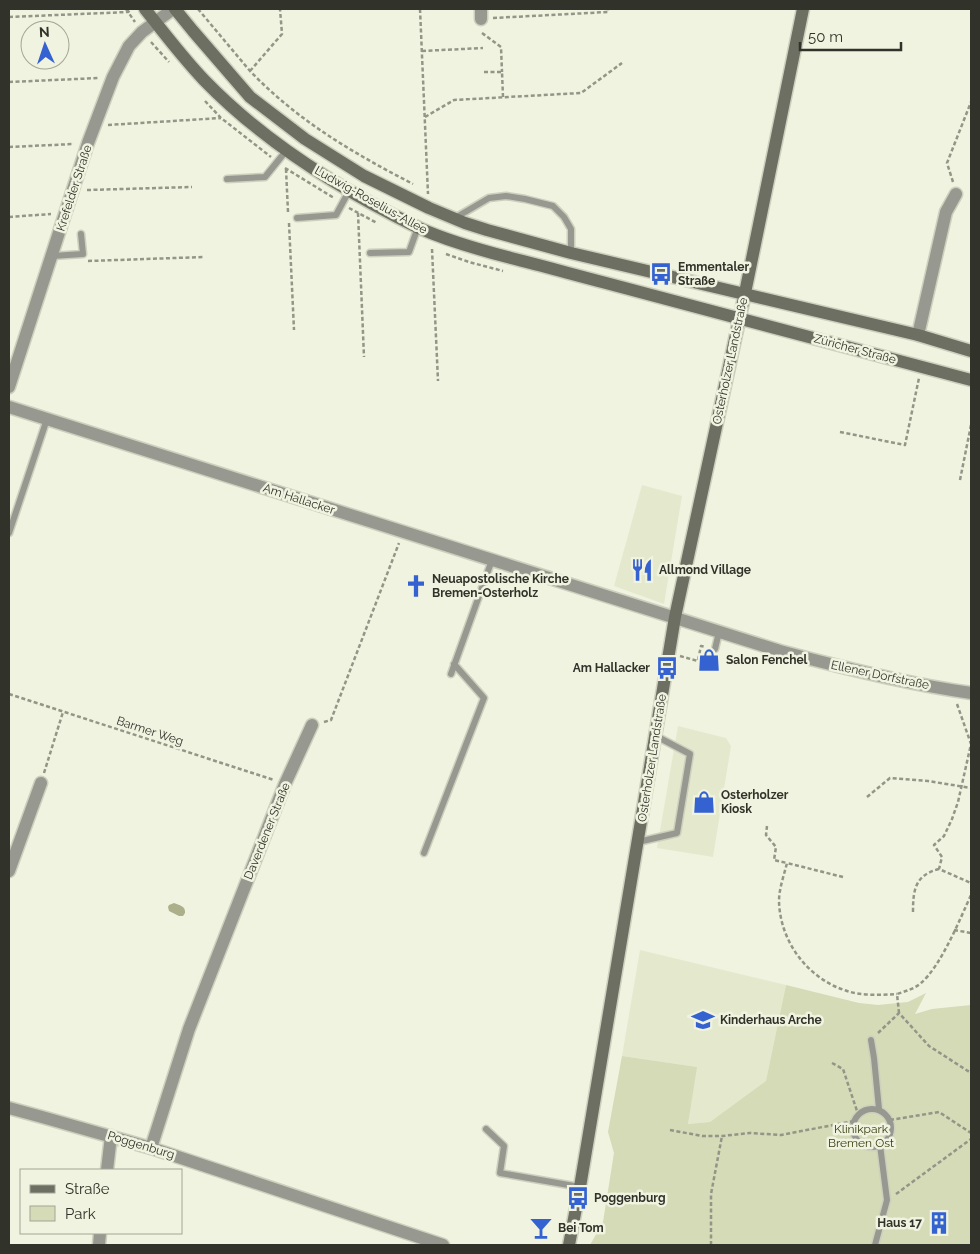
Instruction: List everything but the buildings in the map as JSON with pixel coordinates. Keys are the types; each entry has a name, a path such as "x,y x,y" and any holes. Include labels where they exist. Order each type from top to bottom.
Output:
{"main road":[{"name":"Ludwig-Roselius-Allee","path":"144,9 205,81 244,118 286,151 349,191 418,227 482,250 739,318"},
{"name":"Ludwig-Roselius-Allee","path":"174,9 250,97 306,139 364,176 429,208 517,239 745,293"},
{"name":"Osterholzer Landstraße","path":"569,1245 675,617 745,293 803,9"},
{"path":"745,293 918,335 971,351"},
{"name":"Züricher Straße","path":"739,318 971,380"}],"street":[{"name":"Krefelder Straße","path":"9,387 88,143 113,77 129,46 142,32 174,9"},
{"path":"918,335 946,212 956,194"},
{"name":"Am Hallacker","path":"9,407 675,617"},
{"name":"Ellener Dorfstraße","path":"675,617 780,651 834,666 971,693"},
{"name":"Daverdener Straße","path":"151,1148 189,1029 285,784 312,725"},
{"path":"9,870 41,783"},
{"name":"Poggenburg","path":"9,1108 151,1148 443,1245"},
{"path":"107,1169 111,1136"}],"lane":[{"path":"227,179 265,177 286,151"},
{"path":"297,218 336,215 349,191"},
{"path":"455,218 488,198 506,196 553,206 564,216 571,229 571,253"},
{"path":"370,253 409,252 418,227"},
{"path":"52,256 82,254 82,234"},
{"path":"9,533 47,419"},
{"path":"451,674 492,560"},
{"path":"715,649 719,632"},
{"path":"424,853 484,698 454,664"},
{"path":"638,842 677,833 690,754 656,736"},
{"path":"871,1040 880,1109"},
{"path":"872,1108 880,1109 890,1120 891,1134 880,1145 866,1146 859,1142 855,1135 854,1121 858,1114 865,1110 872,1108"},
{"path":"486,1129 504,1146 500,1173 580,1187"},
{"path":"875,1245 888,1200 880,1145"}],"path":[{"path":"9,17 132,9"},
{"path":"198,9 250,71 298,113 366,160 436,196"},
{"path":"250,71 282,34 280,9"},
{"path":"420,9 429,208"},
{"path":"550,9 550,15"},
{"path":"481,14 550,15 608,12 608,9"},
{"path":"482,34 501,47 503,97"},
{"path":"422,51 483,48"},
{"path":"425,117 454,100 581,93 622,63"},
{"path":"484,72 502,72"},
{"path":"9,82 113,77"},
{"path":"956,194 947,163 969,112 971,102"},
{"path":"95,126 221,118"},
{"path":"9,147 88,143"},
{"path":"286,169 294,330"},
{"path":"73,190 192,186"},
{"path":"9,216 66,213"},
{"path":"358,213 364,357"},
{"path":"432,249 438,381"},
{"path":"88,261 204,257"},
{"path":"840,432 905,445 922,367"},
{"path":"960,480 971,425"},
{"path":"312,725 331,720 402,532"},
{"path":"669,653 700,661 701,646 715,649"},
{"path":"939,869 942,857 934,845 944,836 952,819 958,802 971,744 954,691"},
{"name":"Barmer Weg","path":"9,694 285,784"},
{"path":"41,783 63,712"},
{"path":"867,797 890,778 928,781 971,788"},
{"path":"767,826 766,835 776,847 774,860 843,877"},
{"path":"787,863 779,899 783,928 789,942 804,964 820,979 848,992 897,994 910,990 922,982 941,957 971,895"},
{"path":"913,912 914,892 919,881 931,871 939,869 971,883"},
{"path":"954,930 971,933"},
{"path":"897,994 899,1013 930,1046 971,1073"},
{"path":"871,1040 899,1013"},
{"path":"832,1063 843,1069 858,1114"},
{"path":"890,1120 939,1112 971,1133"},
{"path":"670,1130 702,1136 750,1133 781,1135 854,1121"},
{"path":"711,1245 711,1194 722,1136"},
{"path":"888,1200 971,1139"},
{"path":"883,1217 921,1227"}],"shaded area":[{"path":"642,485 682,496 664,604 614,586"},
{"path":"678,726 726,738 731,746 713,857 657,848"},
{"path":"174,903 182,906 185,913 183,916 169,911 169,905"},
{"name":"Kinderhaus Arche","path":"640,950 786,985 766,1082 710,1122 688,1124 696,1067 622,1056"}],"green space":[{"name":"Klinikpark Bremen Ost","path":"786,985 859,1003 878,1005 908,1002 926,993 915,1014 932,1009 971,1005 971,1245 590,1245 603,1222 614,1153 608,1132 622,1056 697,1067 688,1124 710,1122 766,1081"}],"place":[{"name":"Emmentaler Straße","path":"661,274"},
{"name":"Allmond Village","path":"642,570"},
{"name":"Neuapostolische Kirche Bremen-Osterholz","path":"416,586"},
{"name":"Salon Fenchel","path":"709,660"},
{"name":"Am Hallacker","path":"667,668"},
{"name":"Osterholzer Kiosk","path":"704,802"},
{"name":"Kinderhaus Arche","path":"703,1020"},
{"name":"Poggenburg","path":"578,1198"},
{"name":"Haus 17","path":"939,1223"},
{"name":"Bei Tom","path":"541,1228"}]}
